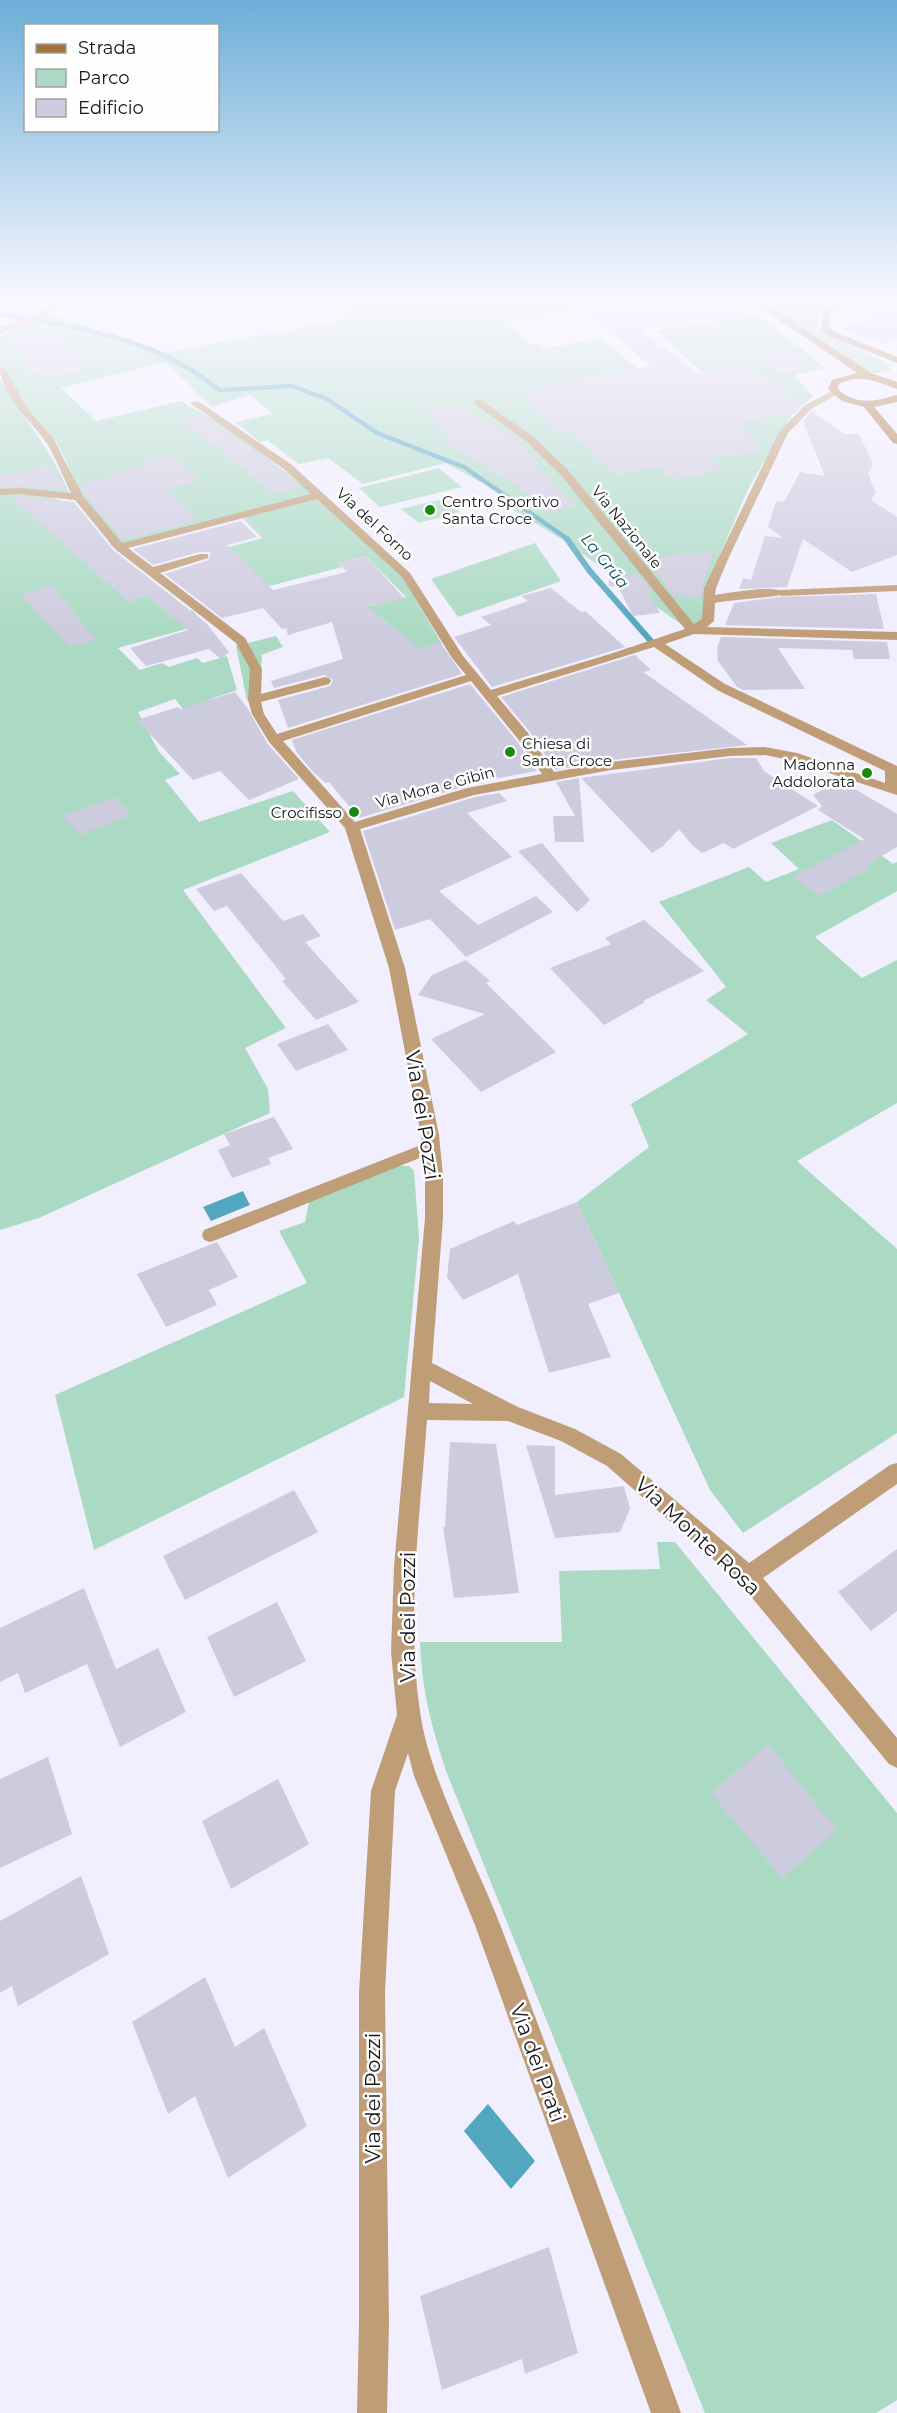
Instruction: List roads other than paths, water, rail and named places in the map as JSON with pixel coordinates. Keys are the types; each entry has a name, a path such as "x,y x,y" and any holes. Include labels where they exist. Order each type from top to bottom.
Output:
{"main road":[{"path":"873,412 897,440"},
{"path":"891,412 897,440"}],"street":[{"path":"25,412 47,436 78,497 119,547 241,641 256,669 254,700 258,714 274,739 352,827"},
{"name":"Via del Forno","path":"208,412 273,456 320,495 406,575 472,677 518,730 550,777"},
{"name":"Via Nazionale","path":"491,412 531,440 564,472 693,630"},
{"path":"487,695 656,643 693,630 708,621 710,588 723,557 784,432 804,412"},
{"path":"0,492 20,491 78,497"},
{"path":"119,547 320,495"},
{"path":"150,572 204,556"},
{"path":"710,600 745,594 781,593"},
{"path":"693,630 897,636"},
{"path":"656,643 721,687 892,769 895,790"},
{"path":"274,739 472,677"},
{"path":"254,700 325,681"},
{"name":"Via Mora e Gibin","path":"352,827 472,791 611,766 765,751 792,756 895,790"},
{"path":"880,763 897,757"},
{"name":"Via dei Pozzi","path":"352,827 397,968 431,1147 434,1176 434,1218 405,1567 402,1652 409,1715 383,1791 372,1980 374,2311 372,2413"},
{"name":"Via Monte Rosa","path":"421,1367 511,1413 568,1435 614,1461 651,1490 748,1576 897,1756"},
{"name":"Via Monte Rosa","path":"418,1411 511,1413"},
{"path":"748,1576 897,1472"},
{"name":"Via dei Prati","path":"409,1715 426,1776 488,1925 666,2413"}],"lane":[{"path":"781,593 897,588"},
{"path":"210,1234 431,1147"}],"water":[{"path":"243,1191 250,1205 211,1221 203,1207"},
{"path":"488,2104 535,2161 511,2189 464,2131"}],"waterway":[{"name":"La Grűa","path":"346,412 377,433 464,467 569,540"},
{"name":"La Grűa","path":"567,539 589,570 650,640"}],"place":[{"name":"Centro Sportivo Santa Croce","path":"430,510"},
{"name":"Chiesa di Santa Croce","path":"510,752"},
{"name":"Madonna Addolorata","path":"867,773"},
{"name":"Crocifisso","path":"354,812"}]}
